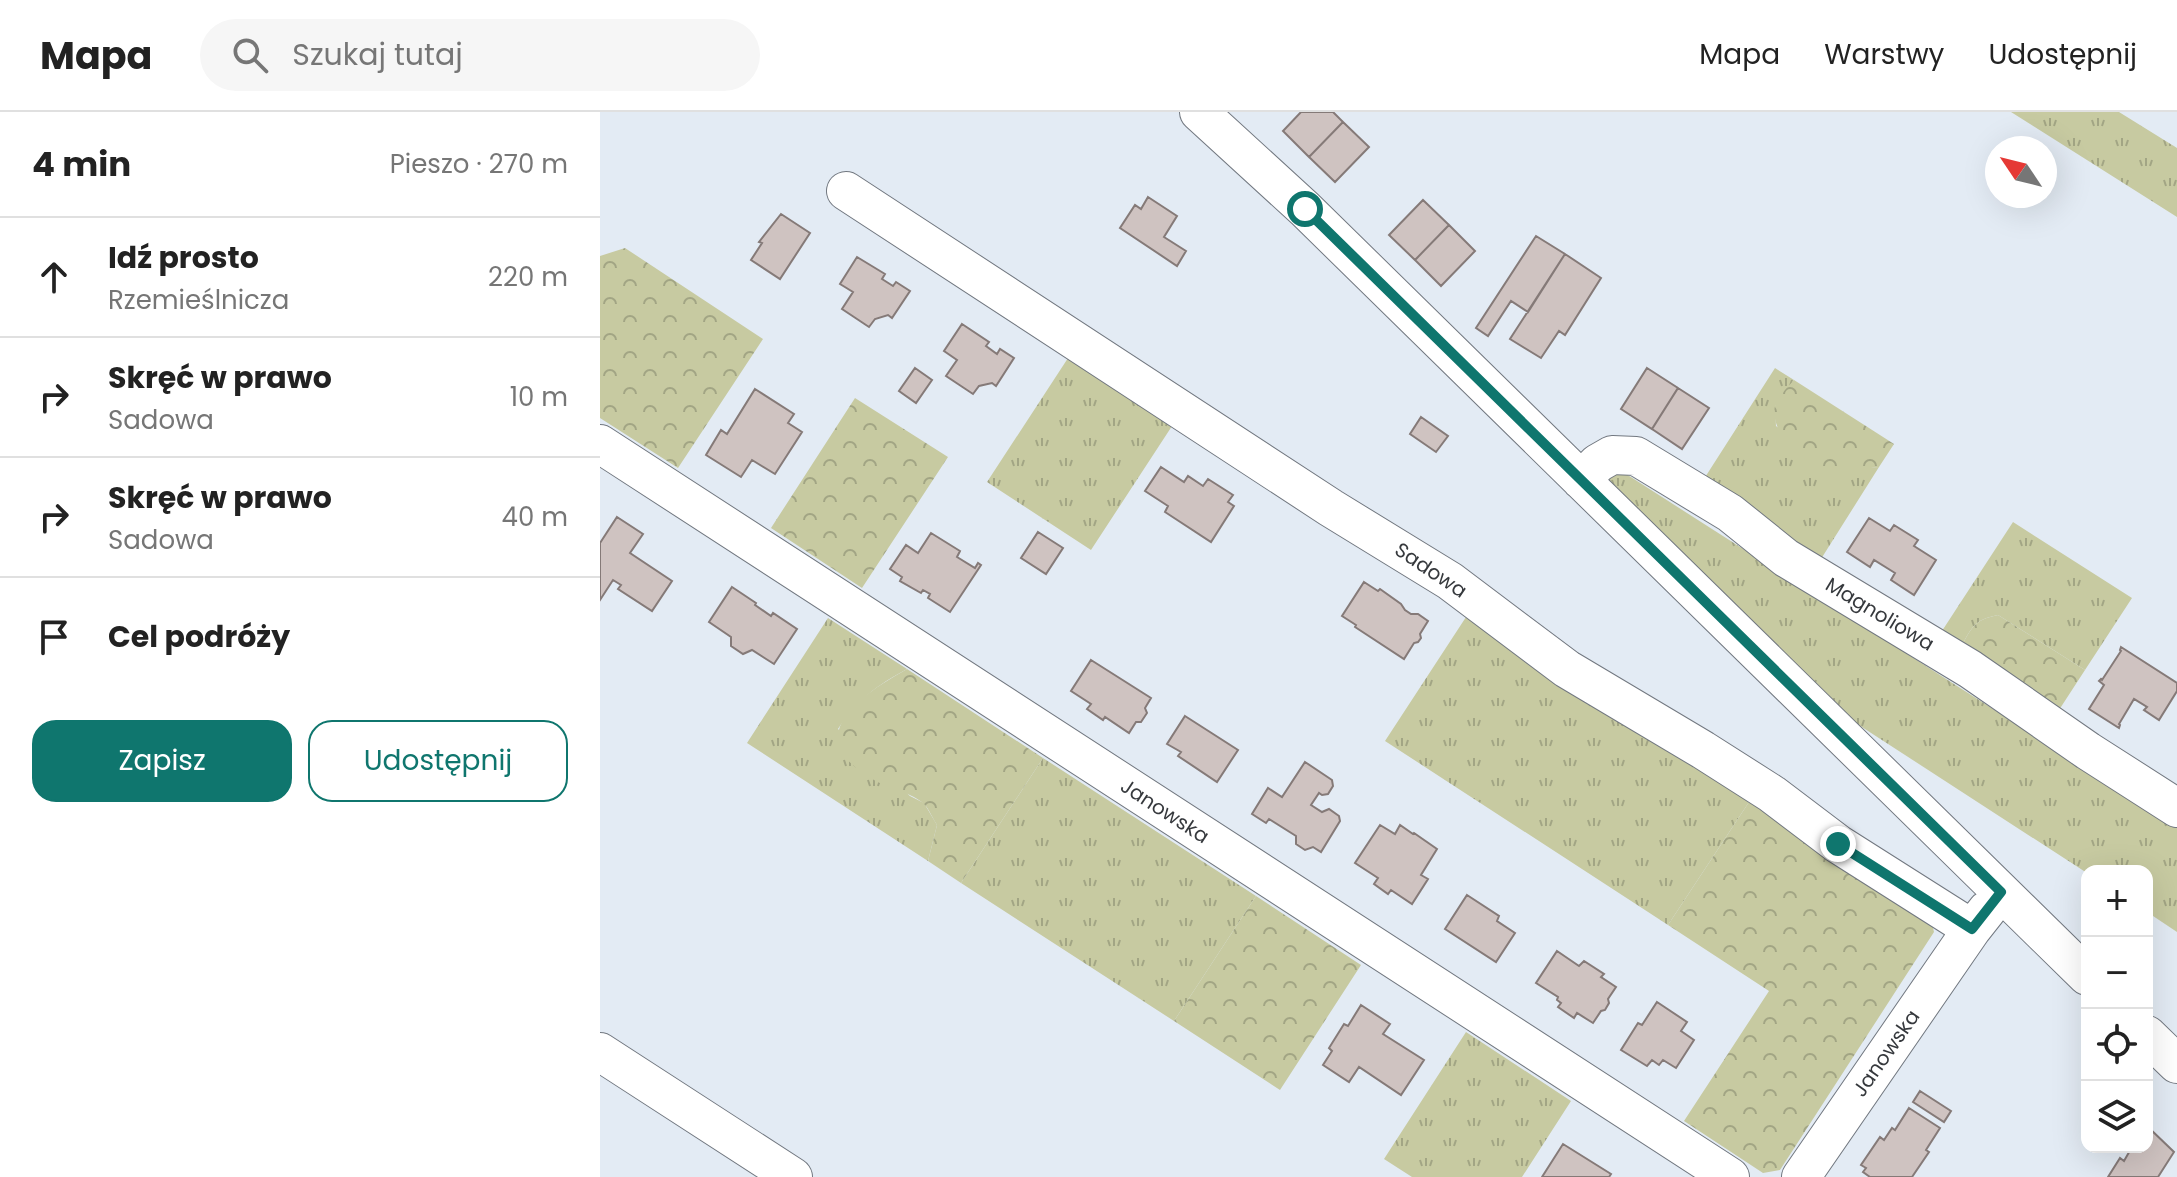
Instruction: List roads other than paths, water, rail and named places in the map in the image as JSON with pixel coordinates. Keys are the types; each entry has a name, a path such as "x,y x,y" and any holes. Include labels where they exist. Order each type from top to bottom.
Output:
{"street":[{"path":"1199,112 1305,209 2081,970"},
{"name":"Sadowa","path":"846,191 1331,508 1450,581 1567,669 1738,772 1838,844 1972,929"},
{"name":"Janowska","path":"600,444 1730,1177"},
{"name":"Magnoliowa","path":"1581,480 1598,463 1612,455 1636,456 1730,513 1786,558 1970,669 2177,808"},
{"path":"1972,929 2001,892"},
{"name":"Janowska","path":"1801,1177 1972,929"},
{"path":"2153,1041 2177,1064"},
{"path":"600,1052 793,1177"}]}
